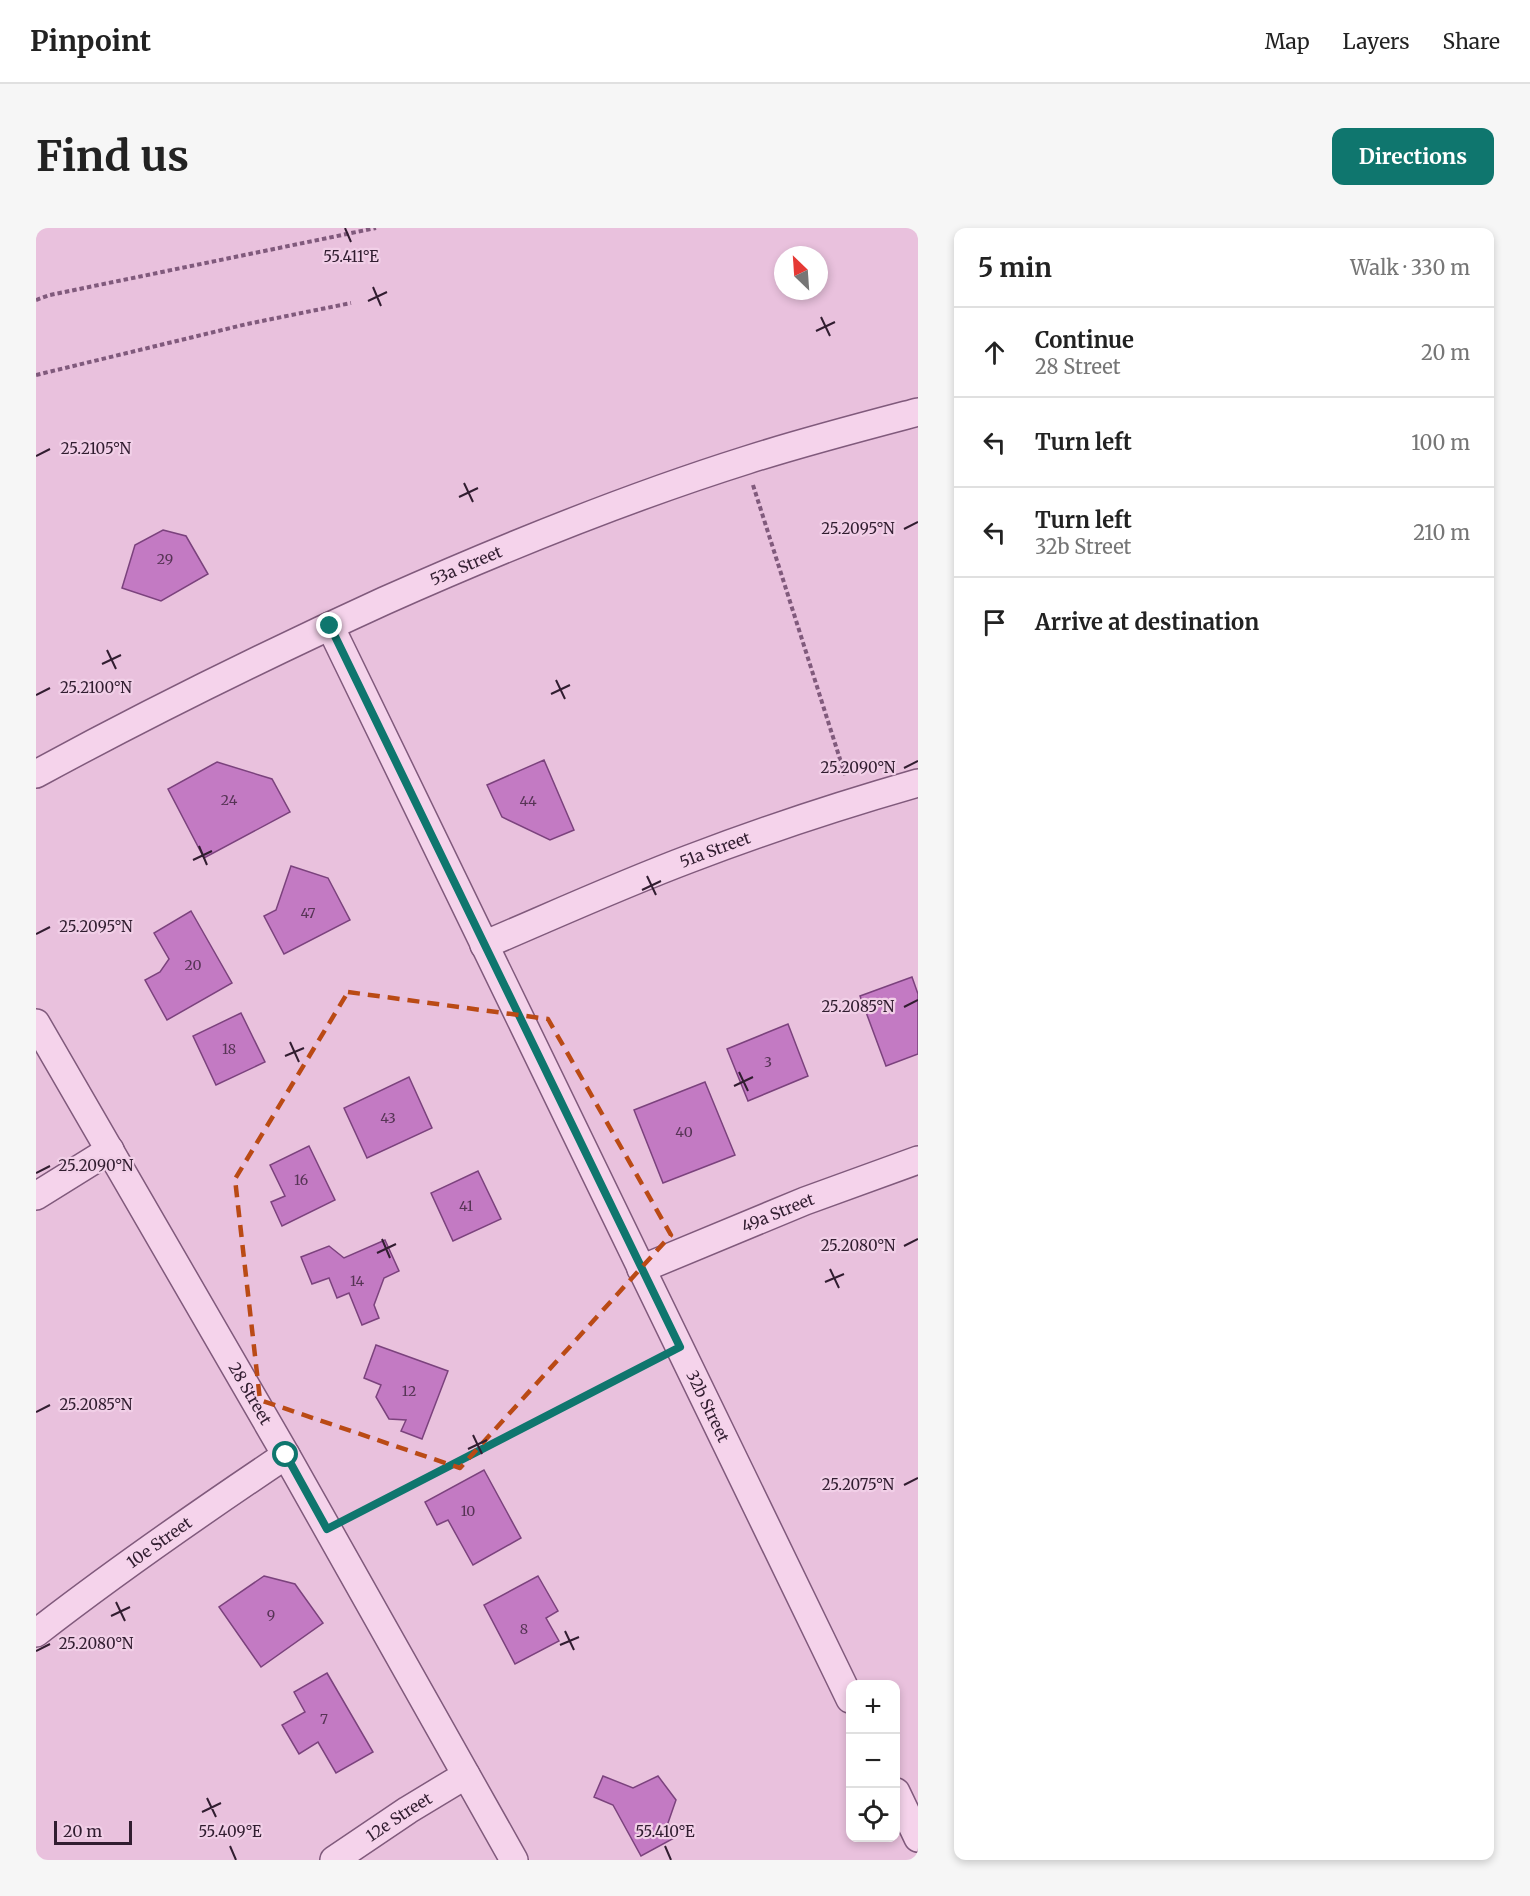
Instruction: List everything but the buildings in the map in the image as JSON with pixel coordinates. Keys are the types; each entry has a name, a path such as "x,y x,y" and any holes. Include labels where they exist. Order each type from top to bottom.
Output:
{"street":[{"name":"53a Street","path":"36,774 127,724 330,626 500,551 587,516 746,460 828,435 918,412"},
{"name":"32b Street","path":"330,626 846,1691"},
{"name":"51a Street","path":"484,945 606,892 770,829 918,783"},
{"name":"28 Street","path":"36,1023 286,1455 514,1860"},
{"path":"36,1196 110,1150"},
{"name":"49a Street","path":"641,1269 805,1201 918,1160"},
{"name":"10e Street","path":"36,1633 187,1521 286,1455"},
{"name":"12e Street","path":"334,1860 408,1810 466,1775"},
{"path":"900,1800 918,1838"}],"path":[{"path":"36,300 50,295 376,228"},
{"path":"36,375 247,324 351,303"},
{"path":"746,460 854,802"},
{"path":"327,1529 680,1347"}],"highlighted area":[{"path":"348,992 548,1019 671,1235 460,1468 260,1400 235,1179"}],"route":[{"path":"286,1455 327,1529 680,1347 330,626"}]}
